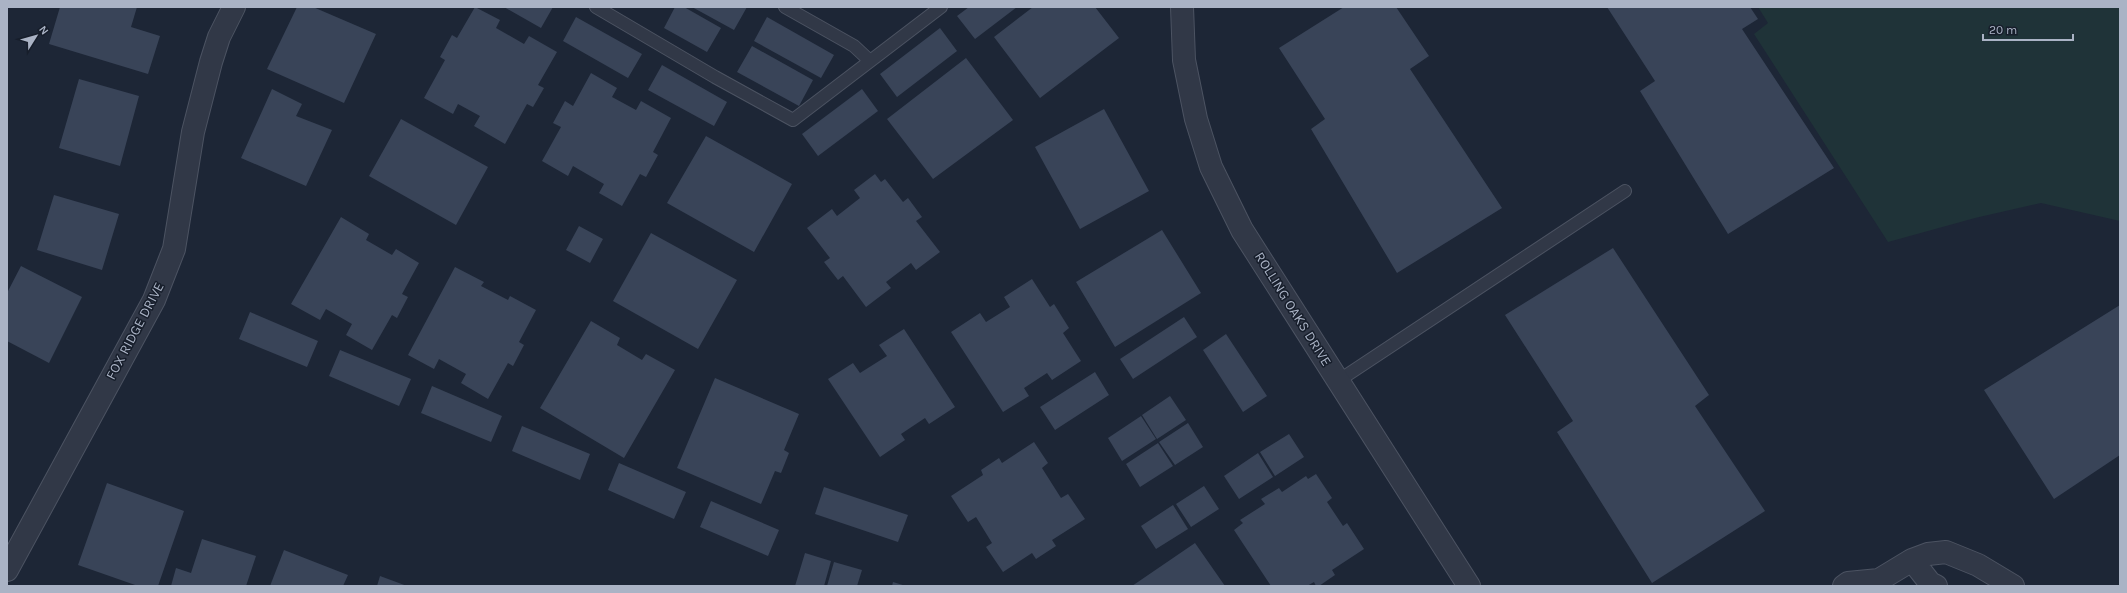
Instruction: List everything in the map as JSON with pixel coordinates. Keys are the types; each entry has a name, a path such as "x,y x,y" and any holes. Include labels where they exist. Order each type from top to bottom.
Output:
{"street":[{"name":"FOX RIDGE DRIVE","path":"7,570 154,300 174,249 194,132 211,62 219,37 234,7"},
{"name":"ROLLING OAKS DRIVE","path":"1182,7 1184,60 1196,119 1211,167 1242,230 1469,586"},
{"path":"1844,586 1848,583 1878,583 1912,560 1928,554 1946,552 1978,565 2013,586"},
{"path":"1912,560 1930,583 1936,586"}],"lane":[{"path":"596,7 715,77 793,120 940,7"},
{"path":"785,7 854,46 870,61"},
{"path":"1338,381 1625,191"}],"green space":[{"path":"1758,7 2120,7 2120,221 2041,203 1975,218 1888,242 1754,34 1768,23"}],"building":[{"path":"60,7 137,7 131,27 160,36 148,74 49,44"},
{"path":"297,7 313,7 376,34 344,103 267,69"},
{"path":"475,7 500,20 496,28 524,44 529,36 557,52 538,85 544,88 533,107 527,104 505,144 474,126 480,116 458,104 453,114 424,98 445,60 440,57 452,35 457,38"},
{"path":"504,7 553,7 541,28"},
{"path":"675,7 684,7 721,28 707,52 664,28"},
{"path":"692,7 747,7 734,30"},
{"path":"969,7 1017,7 975,39 957,16"},
{"path":"1033,7 1095,7 1119,38 1040,98 994,37"},
{"path":"1344,7 1396,7 1429,56 1410,69 1502,208 1397,273 1311,129 1325,119 1279,48"},
{"path":"1607,7 1750,7 1758,19 1742,29 1834,168 1728,234 1640,91 1655,81"},
{"path":"576,17 642,54 628,78 563,41"},
{"path":"767,17 834,55 821,78 754,41"},
{"path":"940,28 957,51 897,97 880,74"},
{"path":"752,46 813,80 799,106 737,72"},
{"path":"966,58 1013,120 933,179 887,119"},
{"path":"662,65 727,102 714,126 648,90"},
{"path":"591,73 617,88 612,97 636,110 641,101 671,118 653,152 658,155 646,177 640,174 622,206 599,193 604,184 573,166 568,176 542,161 561,127 553,123 565,101 573,106"},
{"path":"79,79 139,96 120,166 59,148"},
{"path":"272,89 302,104 296,116 332,130 306,186 241,158"},
{"path":"862,89 878,111 818,156 802,134"},
{"path":"1104,109 1149,191 1080,229 1035,147"},
{"path":"401,119 488,167 456,225 369,176"},
{"path":"706,136 792,184 754,252 667,203"},
{"path":"875,174 881,182 885,179 903,202 908,198 922,217 916,221 940,252 916,270 911,263 886,282 891,288 866,307 843,276 838,280 824,262 830,258 807,228 832,209 837,216 860,198 854,190"},
{"path":"54,195 119,214 102,270 37,250"},
{"path":"341,217 369,234 366,240 392,255 396,249 419,263 402,294 408,297 397,318 392,315 372,350 346,335 352,324 326,309 320,320 291,304"},
{"path":"579,226 603,239 590,263 566,250"},
{"path":"1162,230 1201,293 1115,347 1076,282"},
{"path":"651,233 737,280 698,349 613,301"},
{"path":"1613,248 1709,395 1695,406 1765,511 1652,583 1557,432 1573,421 1505,315"},
{"path":"21,266 82,297 49,363 7,341 7,293"},
{"path":"455,267 484,282 481,286 508,300 510,296 536,310 519,342 524,345 513,366 508,363 488,399 461,383 466,374 439,359 434,369 408,355"},
{"path":"1032,279 1050,307 1054,304 1069,328 1063,333 1081,361 1052,380 1047,373 1024,388 1029,396 1003,412 951,332 980,313 986,322 1010,307 1004,297"},
{"path":"2120,305 2120,455 2054,499 1984,390"},
{"path":"250,312 318,341 307,367 239,339"},
{"path":"1184,317 1197,337 1133,379 1120,359"},
{"path":"591,321 620,338 617,345 642,360 646,354 675,370 624,458 540,408"},
{"path":"904,329 955,407 929,424 925,418 901,434 905,440 880,457 828,379 853,363 860,373 887,356 879,345"},
{"path":"1226,334 1267,396 1243,412 1203,350"},
{"path":"340,350 411,379 399,406 329,376"},
{"path":"1095,372 1109,395 1055,430 1040,407"},
{"path":"715,378 799,414 784,450 789,453 781,473 775,471 761,504 677,468"},
{"path":"432,386 502,416 491,442 421,413"},
{"path":"1170,396 1186,420 1157,439 1142,415"},
{"path":"1141,416 1156,439 1122,461 1108,438"},
{"path":"1188,423 1203,447 1175,465 1159,442"},
{"path":"522,426 590,454 580,480 512,451"},
{"path":"1289,434 1304,457 1275,476 1260,452"},
{"path":"1034,442 1048,463 1042,468 1061,498 1068,494 1085,519 1052,540 1056,546 1036,559 1032,553 1003,572 986,547 992,543 976,517 968,522 951,496 983,475 981,470 999,458 1002,463"},
{"path":"1158,443 1173,466 1140,487 1126,464"},
{"path":"1258,453 1273,477 1239,499 1224,476"},
{"path":"619,463 686,492 674,519 608,490"},
{"path":"1316,474 1332,498 1327,502 1343,526 1347,523 1364,549 1332,570 1335,575 1319,586 1316,586 1314,582 1307,586 1271,586 1234,530 1243,523 1240,520 1265,504 1261,499 1279,488 1282,492 1306,476 1308,479"},
{"path":"107,483 184,511 158,586 138,586 78,565"},
{"path":"1204,486 1219,509 1191,527 1176,504"},
{"path":"824,487 908,515 898,542 815,514"},
{"path":"711,501 779,530 768,556 700,527"},
{"path":"1173,505 1188,529 1156,549 1141,526"},
{"path":"202,539 256,556 246,586 171,586 176,568 191,573"},
{"path":"1195,543 1225,586 1132,586"},
{"path":"284,550 348,575 343,586 270,586"},
{"path":"805,553 831,561 824,586 795,586"},
{"path":"834,562 862,570 857,586 827,586"},
{"path":"380,576 407,586 377,586"},
{"path":"893,582 906,586 892,586"}]}
